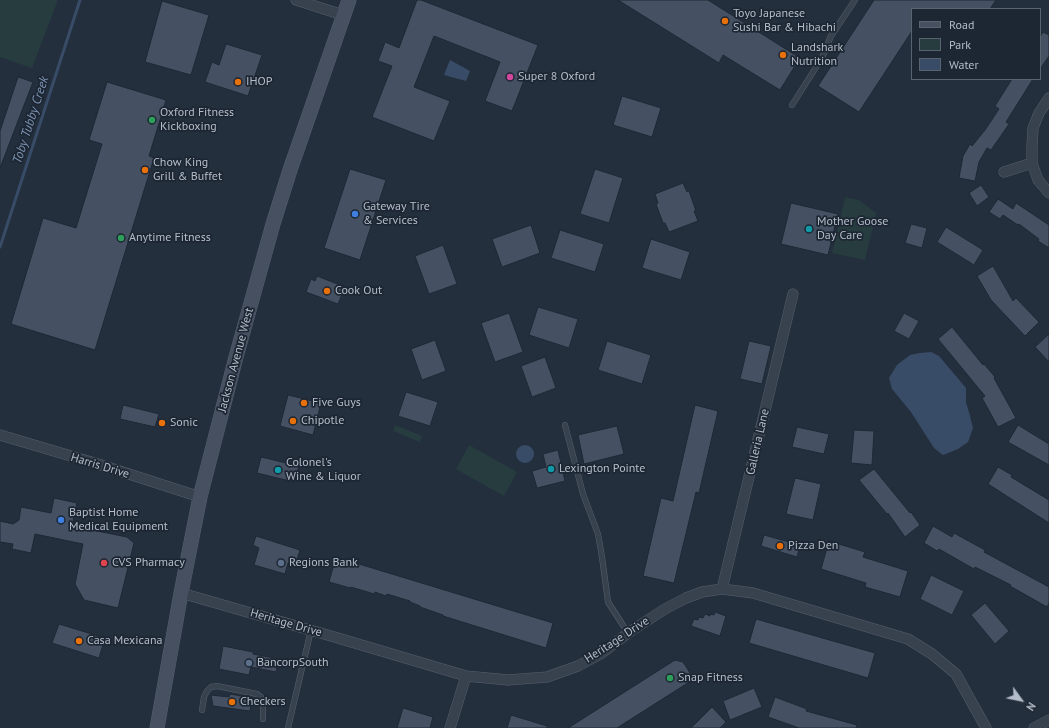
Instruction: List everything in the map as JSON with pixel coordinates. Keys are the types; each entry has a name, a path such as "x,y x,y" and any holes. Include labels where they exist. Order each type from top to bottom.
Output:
{"main road":[{"name":"Jackson Avenue West","path":"156,728 200,497 236,357 273,224 349,0"}],"street":[{"path":"296,0 343,15"},
{"path":"1049,98 1039,113 1033,128 1032,163 1038,180 1049,194"},
{"path":"1004,172 1032,163"},
{"name":"Galleria Lane","path":"722,590 793,294"},
{"name":"Harris Drive","path":"0,436 98,464 200,497"},
{"name":"Heritage Drive","path":"181,593 466,676 508,680 547,676 584,662 602,653 628,632 665,609 686,598 702,592 722,590 752,593 908,639 932,654 956,674 986,728"},
{"path":"450,728 466,676"},
{"path":"1034,728 1049,720"}],"lane":[{"path":"792,105 822,58 832,36 855,0"},
{"path":"565,425 583,494 598,534 608,602 628,632"},
{"path":"288,728 311,630"},
{"path":"202,710 206,691 211,687 217,686 257,694 261,697 263,703 263,719"}],"green space":[{"path":"0,0 58,0 32,68 0,57"},
{"path":"845,197 859,200 876,213 865,260 832,253"},
{"path":"395,425 422,436 420,442 393,431"},
{"path":"469,445 517,472 504,496 456,469"}],"water":[{"path":"450,60 470,71 466,81 444,75"},
{"path":"931,352 939,356 966,388 966,402 973,428 968,442 958,449 943,455 934,448 911,412 892,389 889,378 897,365 910,355"},
{"path":"525,445 531,448 534,454 531,460 525,463 519,460 516,454 519,448"}],"building":[{"name":"Super 8 Oxford","path":"417,0 421,0 538,45 512,111 485,101 500,62 434,36 414,87 450,101 434,141 372,117 392,66 378,61 385,42 399,48"},
{"path":"618,0 708,0 800,58 780,90 723,55 719,63"},
{"path":"874,0 996,0 991,8 911,8 911,33 859,112 818,86"},
{"path":"162,1 209,15 191,75 145,62"},
{"path":"1043,32 1049,35 1049,56 1041,68 1041,35"},
{"path":"226,44 262,55 248,96 205,82 212,62 219,65"},
{"path":"18,77 33,82 0,168 0,131"},
{"path":"1011,80 1032,80 1006,122 1009,124 991,150 987,148 979,162 975,181 959,178 963,156 970,144 972,146 999,109 995,106"},
{"path":"107,82 166,100 149,156 154,158 95,350 11,324 43,218 76,228 102,144 89,140"},
{"path":"622,96 661,108 652,137 613,125"},
{"name":"Gateway Tire & Services","path":"350,169 386,180 360,260 324,248"},
{"path":"595,169 623,178 609,223 580,214"},
{"path":"683,183 687,192 689,191 698,221 669,232 665,223 663,223 656,204 658,203 655,194"},
{"path":"981,185 989,197 977,206 969,193"},
{"path":"998,199 1013,209 1016,203 1049,225 1049,248 1038,241 1039,239 1019,224 1018,225 1003,215 1000,219 989,212"},
{"name":"Mother Goose Day Care","path":"791,203 838,214 828,255 781,244"},
{"path":"911,224 927,228 922,248 905,243"},
{"path":"531,225 540,253 502,267 492,239"},
{"path":"946,227 983,250 974,265 937,242"},
{"path":"560,230 604,244 595,272 551,258"},
{"path":"651,239 690,252 681,280 642,268"},
{"path":"443,245 457,284 429,294 415,256"},
{"path":"993,266 1013,301 1016,298 1039,322 1025,336 991,300 977,276"},
{"path":"317,276 345,287 338,304 306,292 311,279 315,281"},
{"path":"538,307 578,319 569,348 529,335"},
{"path":"509,313 523,352 495,362 481,323"},
{"path":"904,313 919,321 909,339 894,331"},
{"path":"952,327 983,365 984,364 995,377 994,378 1016,418 998,427 982,398 985,396 938,339"},
{"path":"1049,334 1049,362 1035,347"},
{"path":"435,340 446,371 422,380 411,349"},
{"path":"607,341 651,355 642,384 598,370"},
{"path":"749,341 771,346 762,384 740,379"},
{"path":"545,357 556,388 532,397 521,366"},
{"path":"406,392 438,402 430,426 398,416"},
{"path":"288,395 321,403 313,435 280,426"},
{"path":"123,405 159,414 155,427 120,419"},
{"path":"695,405 718,411 699,493 696,492 674,583 643,576 661,498 673,501"},
{"path":"1018,425 1049,444 1049,465 1008,442"},
{"path":"617,426 624,454 584,464 578,435"},
{"path":"797,427 829,434 824,454 792,447"},
{"path":"854,430 874,431 872,465 851,463"},
{"name":"Lexington Pointe","path":"558,450 565,481 537,488 532,471 546,467 543,454"},
{"name":"Colonel's Wine & Liquor","path":"261,457 299,466 294,482 257,473"},
{"path":"998,467 1012,475 1011,477 1049,500 1049,523 988,484"},
{"path":"874,469 910,513 911,512 920,525 905,537 888,513 887,514 859,480"},
{"path":"795,478 821,484 813,520 786,514"},
{"path":"54,498 77,503 72,526 127,537 134,543 118,608 84,600 75,584 83,544 35,534 31,553 12,549 13,544 0,542 0,521 13,524 19,520 21,507 51,513"},
{"path":"933,526 952,537 954,533 985,550 984,552 1049,587 1049,603 1047,607 1010,586 1011,585 975,567 974,569 939,549 937,551 924,543"},
{"name":"Pizza Den","path":"764,535 800,545 797,557 761,546"},
{"path":"256,536 300,550 295,566 288,563 285,574 254,565 259,548 253,545"},
{"path":"829,541 865,552 863,557 908,571 900,597 865,587 866,583 821,569"},
{"path":"336,557 553,623 546,648 443,616 420,607 410,601 387,594 386,596 375,592 374,594 329,582"},
{"path":"931,575 964,591 952,615 920,599"},
{"path":"985,603 1009,631 995,644 971,615"},
{"path":"715,612 726,616 720,636 691,626 694,619 698,620 699,617 703,618 705,614 710,616 710,614 714,615"},
{"path":"756,619 875,653 868,678 749,643"},
{"name":"Casa Mexicana","path":"59,624 105,638 99,658 52,643"},
{"name":"BancorpSouth","path":"223,646 279,659 276,672 251,667 249,675 219,669"},
{"path":"675,660 683,662 694,679 617,728 568,728"},
{"path":"754,688 762,707 730,720 723,701"},
{"name":"Checkers","path":"230,694 252,698 250,711 213,706 211,695 229,697"},
{"path":"775,697 807,709 806,711 857,725 856,728 799,728 768,717"},
{"path":"712,707 726,722 720,728 691,728"},
{"path":"403,708 433,717 430,728 397,728"},
{"path":"511,715 547,726 547,728 507,728"}],"waterway":[{"name":"Toby Tubby Creek","path":"0,247 80,0"}],"place":[{"name":"Toyo Japanese Sushi Bar & Hibachi","path":"725,21"},
{"name":"Landshark Nutrition","path":"783,55"},
{"name":"Super 8 Oxford","path":"510,77"},
{"name":"IHOP","path":"238,82"},
{"name":"Oxford Fitness Kickboxing","path":"152,120"},
{"name":"Chow King Grill & Buffet","path":"145,170"},
{"name":"Gateway Tire & Services","path":"355,214"},
{"name":"Mother Goose Day Care","path":"809,229"},
{"name":"Anytime Fitness","path":"121,238"},
{"name":"Cook Out","path":"327,291"},
{"name":"Five Guys","path":"304,403"},
{"name":"Chipotle","path":"293,421"},
{"name":"Sonic","path":"162,423"},
{"name":"Lexington Pointe","path":"551,469"},
{"name":"Colonel's Wine & Liquor","path":"278,470"},
{"name":"Baptist Home Medical Equipment","path":"61,520"},
{"name":"Pizza Den","path":"780,546"},
{"name":"CVS Pharmacy","path":"104,563"},
{"name":"Regions Bank","path":"281,563"},
{"name":"Casa Mexicana","path":"79,641"},
{"name":"BancorpSouth","path":"249,663"},
{"name":"Snap Fitness","path":"670,678"},
{"name":"Checkers","path":"232,702"}]}
